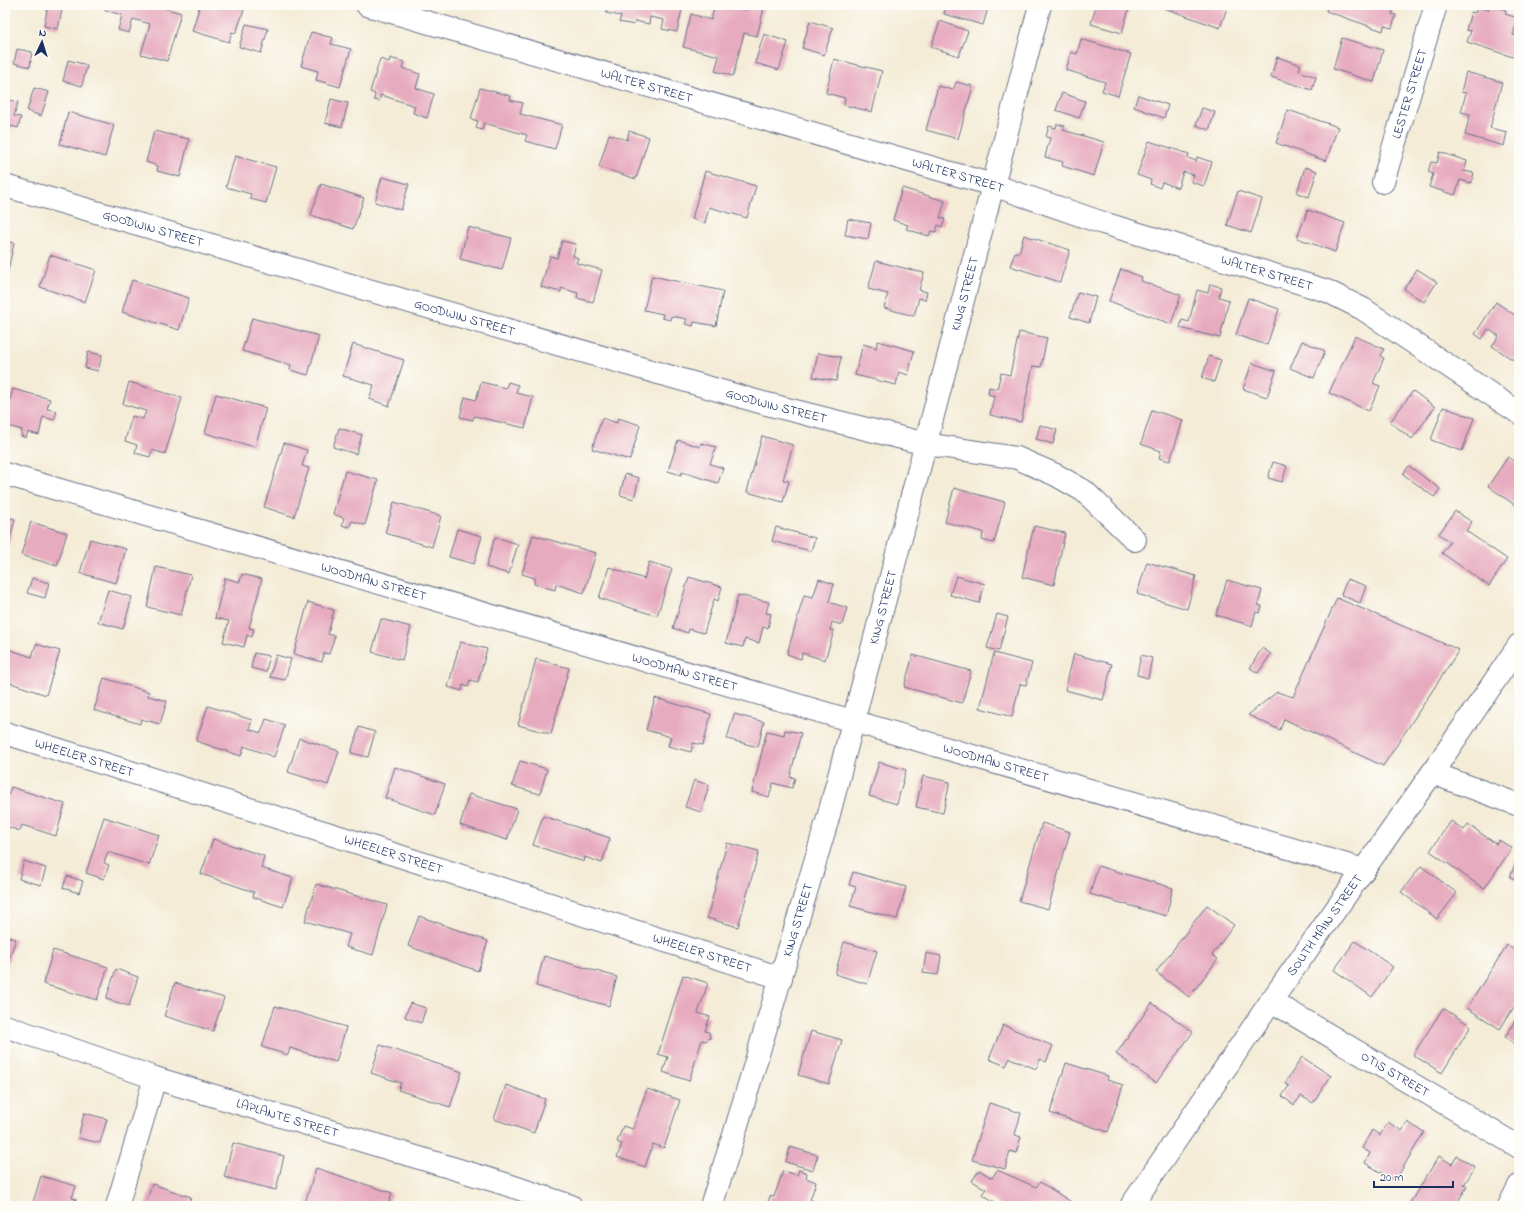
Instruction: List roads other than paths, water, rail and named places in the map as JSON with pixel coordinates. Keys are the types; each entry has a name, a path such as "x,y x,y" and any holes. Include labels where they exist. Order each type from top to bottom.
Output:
{"street":[{"name":"WALTER STREET","path":"367,5 994,185 1102,223 1327,292 1364,309 1519,413"},
{"name":"KING STREET","path":"711,1206 734,1135 828,818 1040,5"},
{"name":"LESTER STREET","path":"1383,182 1436,5"},
{"name":"GOODWIN STREET","path":"5,186 756,401 926,444 1018,458 1056,475 1084,491 1135,540"},
{"name":"WOODMAN STREET","path":"5,474 1364,870"},
{"name":"SOUTH MAIN STREET","path":"1131,1206 1271,1001 1432,773 1519,645"},
{"name":"WHEELER STREET","path":"5,733 343,838 781,978"},
{"path":"1432,773 1519,805"},
{"name":"OTIS STREET","path":"1271,1001 1519,1147"},
{"name":"LAPLANTE STREET","path":"5,1026 155,1078 502,1182 571,1206"},
{"path":"117,1206 155,1078"},
{"path":"1141,1206 1149,1180"},
{"path":"1509,1206 1519,1186"}]}
